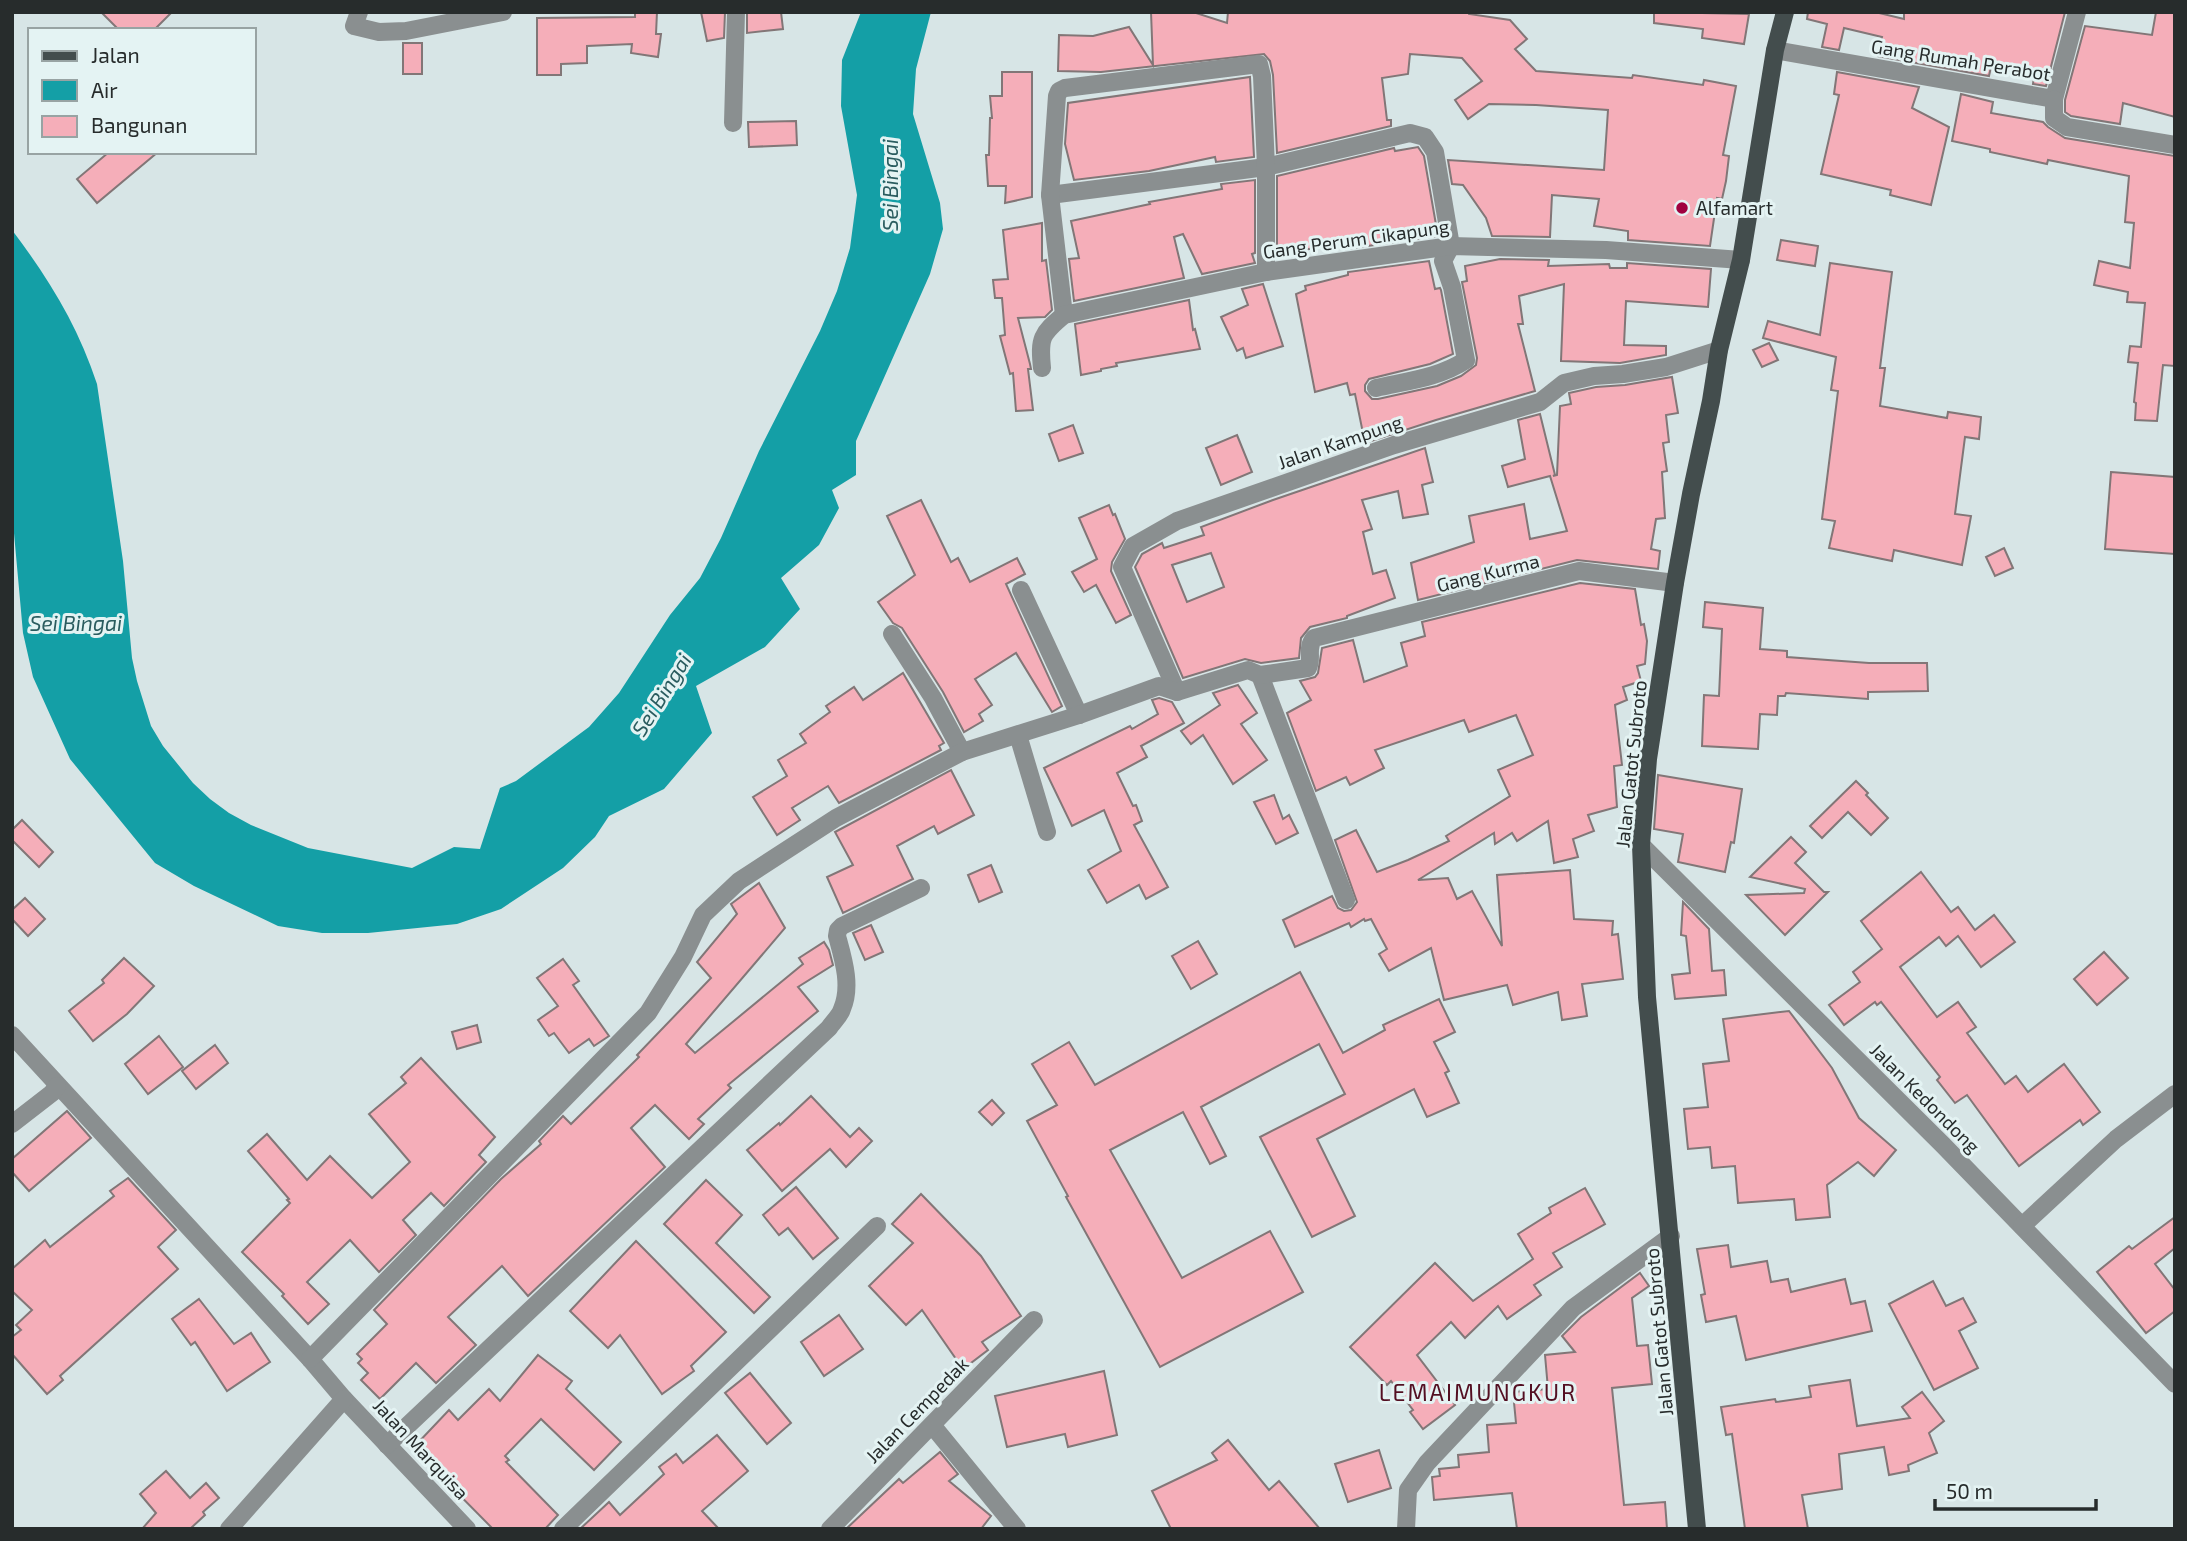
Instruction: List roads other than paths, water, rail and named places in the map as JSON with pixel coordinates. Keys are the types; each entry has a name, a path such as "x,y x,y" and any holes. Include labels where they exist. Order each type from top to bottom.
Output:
{"main road":[{"name":"Jalan Gatot Subroto","path":"1697,1529 1647,997 1641,845 1648,759 1675,583 1712,401 1719,350 1741,260 1775,50 1785,12"}],"street":[{"path":"359,12 354,26 379,32 406,31 503,12"},
{"path":"733,123 736,12"},
{"name":"Gang Rumah Perabot","path":"1775,50 2054,99 2077,12"},
{"path":"1042,368 1040,344 1048,328 1064,315 1050,195 1056,96 1059,91 1073,86 1259,64 1262,76 1266,167 1266,272"},
{"path":"2054,99 2054,118 2067,127 2175,145"},
{"path":"1050,195 1266,167 1410,133 1425,137 1435,152 1451,246 1443,261 1455,299 1466,360 1454,369 1376,388"},
{"name":"Gang Perum Cikapung","path":"1064,315 1266,272 1451,246 1606,250 1741,260"},
{"name":"Jalan Kampung","path":"1177,692 1122,567 1133,546 1177,521 1394,445 1540,402 1564,383 1594,376 1666,368 1719,350"},
{"name":"Gang Kurma","path":"1260,675 1308,668 1310,645 1314,639 1579,571 1675,583"},
{"path":"1021,590 1079,715"},
{"path":"892,634 933,698 962,752"},
{"path":"310,1359 648,1013 683,957 703,915 739,881 836,818 962,752 1159,686 1177,692 1248,670 1260,675 1346,900"},
{"path":"1018,735 1047,832"},
{"name":"Jalan Kedondong","path":"1641,845 2022,1226 2175,1384"},
{"path":"387,1445 829,1028 842,1009 845,989 846,970 837,936 838,930 921,888"},
{"name":"Jalan Marquisa","path":"12,1035 344,1399 466,1528"},
{"path":"12,1124 52,1093 57,1086"},
{"path":"2022,1226 2116,1139 2175,1094"},
{"path":"563,1529 877,1226"},
{"path":"1406,1529 1408,1490 1427,1463 1573,1308 1671,1236"},
{"name":"Jalan Cempedak","path":"830,1529 1034,1320"},
{"path":"229,1529 344,1399"},
{"path":"932,1425 1017,1529"}],"water":[{"name":"Sei Bingai","path":"861,12 931,12 916,69 913,114 940,203 943,229 930,274 856,441 856,475 832,490 839,508 819,545 781,578 800,609 765,647 696,686 712,733 664,789 609,816 595,837 563,868 501,909 457,924 368,933 322,933 278,926 194,886 155,863 70,759 33,677 23,633 12,511 12,230 61,304 81,342 97,384 123,561 132,658 151,726 163,746 193,783 210,799 251,825 308,848 412,868 454,847 480,849 500,788 516,781 589,727 619,693 670,615 700,578 721,538 759,451 820,331 837,291 850,248 857,195 841,106 842,60"}],"place":[{"name":"Alfamart","path":"1682,208"}],"district":[{"name":"LEMAIMUNGKUR","path":"1478,1393"}]}
